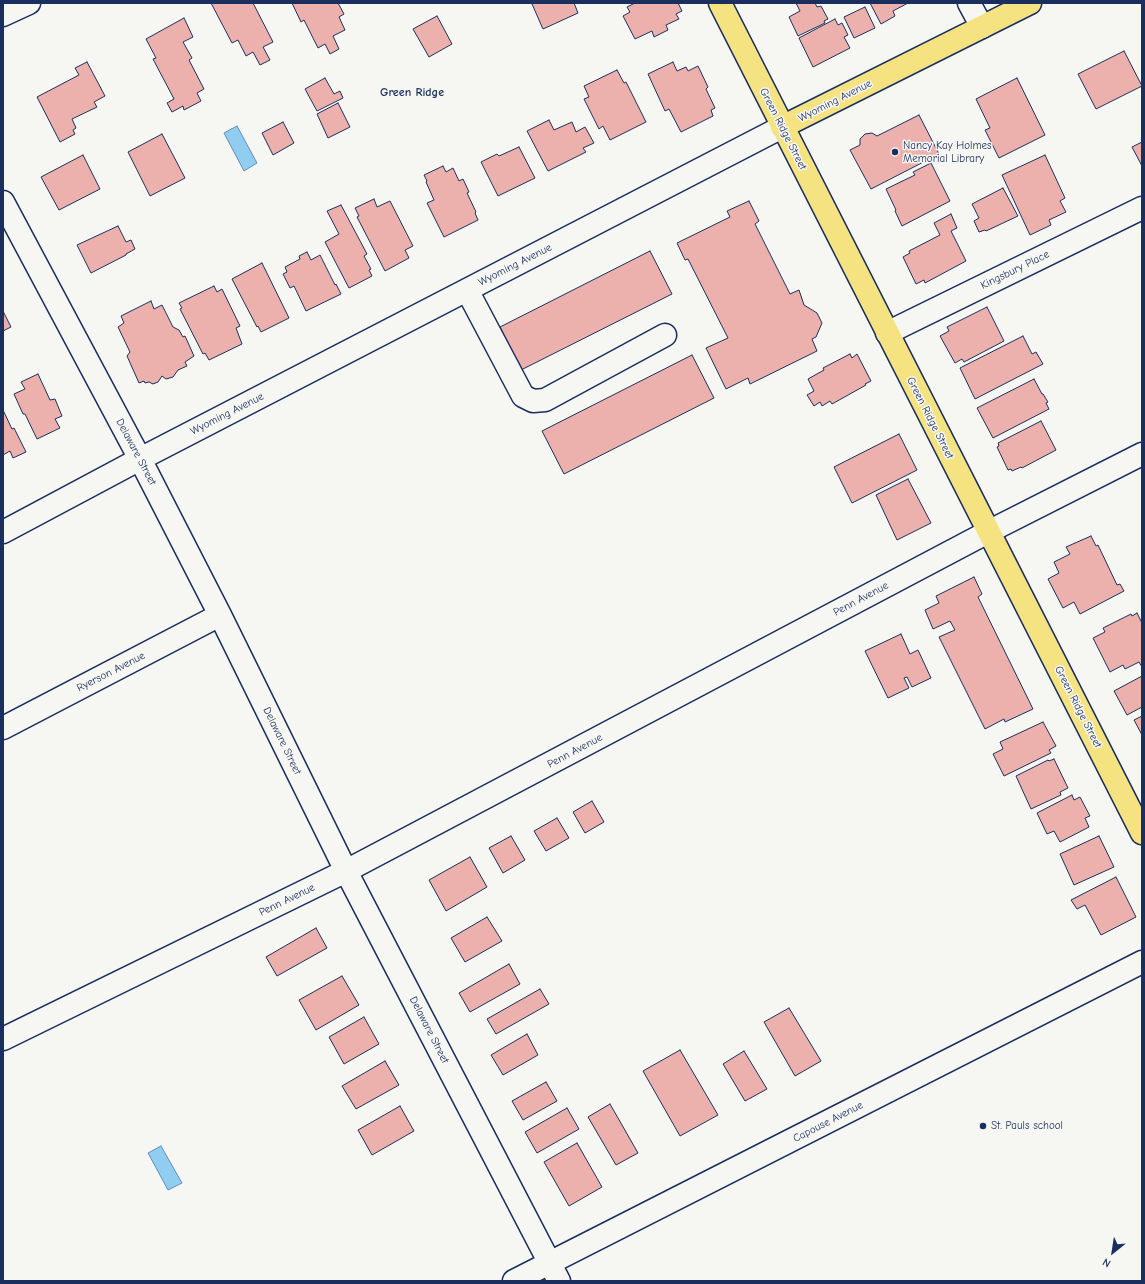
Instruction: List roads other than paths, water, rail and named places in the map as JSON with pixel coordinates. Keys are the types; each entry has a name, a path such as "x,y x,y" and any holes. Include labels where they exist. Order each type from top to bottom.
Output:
{"main road":[{"name":"Green Ridge Street","path":"720,3 1142,833"},
{"name":"Wyoming Avenue","path":"782,127 1030,3"}],"street":[{"path":"3,15 28,3"},
{"path":"969,3 982,27"},
{"name":"Wyoming Avenue","path":"3,532 140,459 782,127"},
{"name":"Delaware Street","path":"3,202 140,459 220,616 346,871 555,1272"},
{"name":"Kingsbury Place","path":"887,333 1142,208"},
{"path":"467,290 523,396 533,401 545,400 664,335"},
{"name":"Penn Avenue","path":"3,1039 346,871 988,532 1142,454"},
{"name":"Ryerson Avenue","path":"3,728 220,616"},
{"name":"Capouse Avenue","path":"514,1281 555,1272 1142,962"}],"water":[{"path":"237,126 257,163 244,171 224,133"},
{"path":"161,1146 182,1183 168,1190 148,1153"}],"place":[{"name":"Nancy Kay Holmes Memorial Library","path":"895,152"},
{"name":"St. Pauls school","path":"983,1126"}],"district":[{"name":"Green Ridge","path":"412,93"}]}
